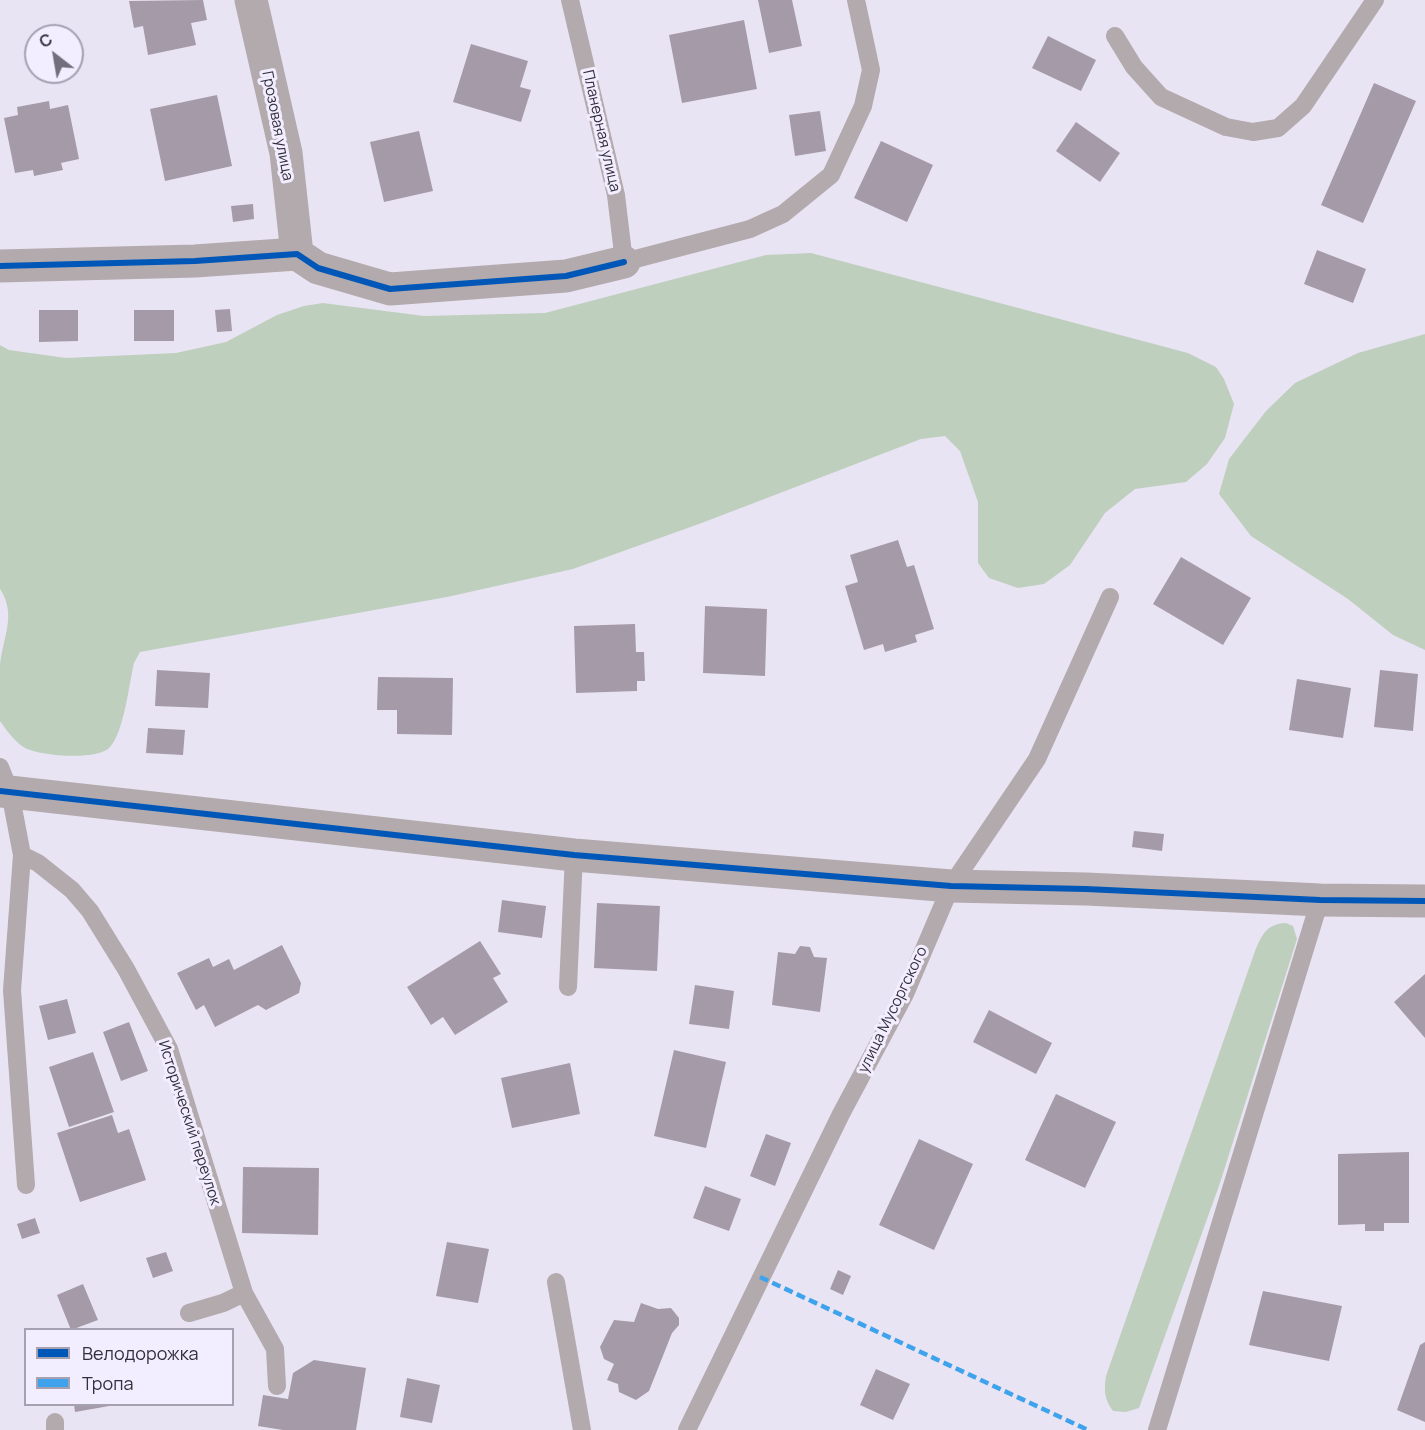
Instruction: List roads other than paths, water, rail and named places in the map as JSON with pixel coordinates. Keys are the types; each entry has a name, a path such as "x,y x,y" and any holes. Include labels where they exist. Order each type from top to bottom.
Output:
{"street":[{"name":"Грозовая улица","path":"251,0 286,153 297,254"},
{"path":"0,266 195,261 297,254 318,268 390,289 566,276 624,262"},
{"path":"3,783 574,855 951,886 1086,889 1320,900 1425,901"}],"lane":[{"name":"Планерная улица","path":"570,0 616,195 624,262"},
{"path":"624,262 750,229 783,214 831,175 863,106 871,70 856,0"},
{"path":"1115,36 1134,67 1161,97 1226,127 1253,132 1278,128 1304,106 1375,0"},
{"name":"улица Мусоргского","path":"687,1430 831,1134 905,994 951,886 1037,759 1110,597"},
{"path":"3,783 22,855 12,990 26,1185"},
{"name":"Исторический переулок","path":"22,855 39,863 72,890 90,911 126,969 169,1049 244,1293 275,1350 277,1386"},
{"path":"568,987 574,855"},
{"path":"1156,1430 1320,900"},
{"path":"556,1282 582,1430"},
{"path":"189,1312 223,1303 244,1293"}]}
